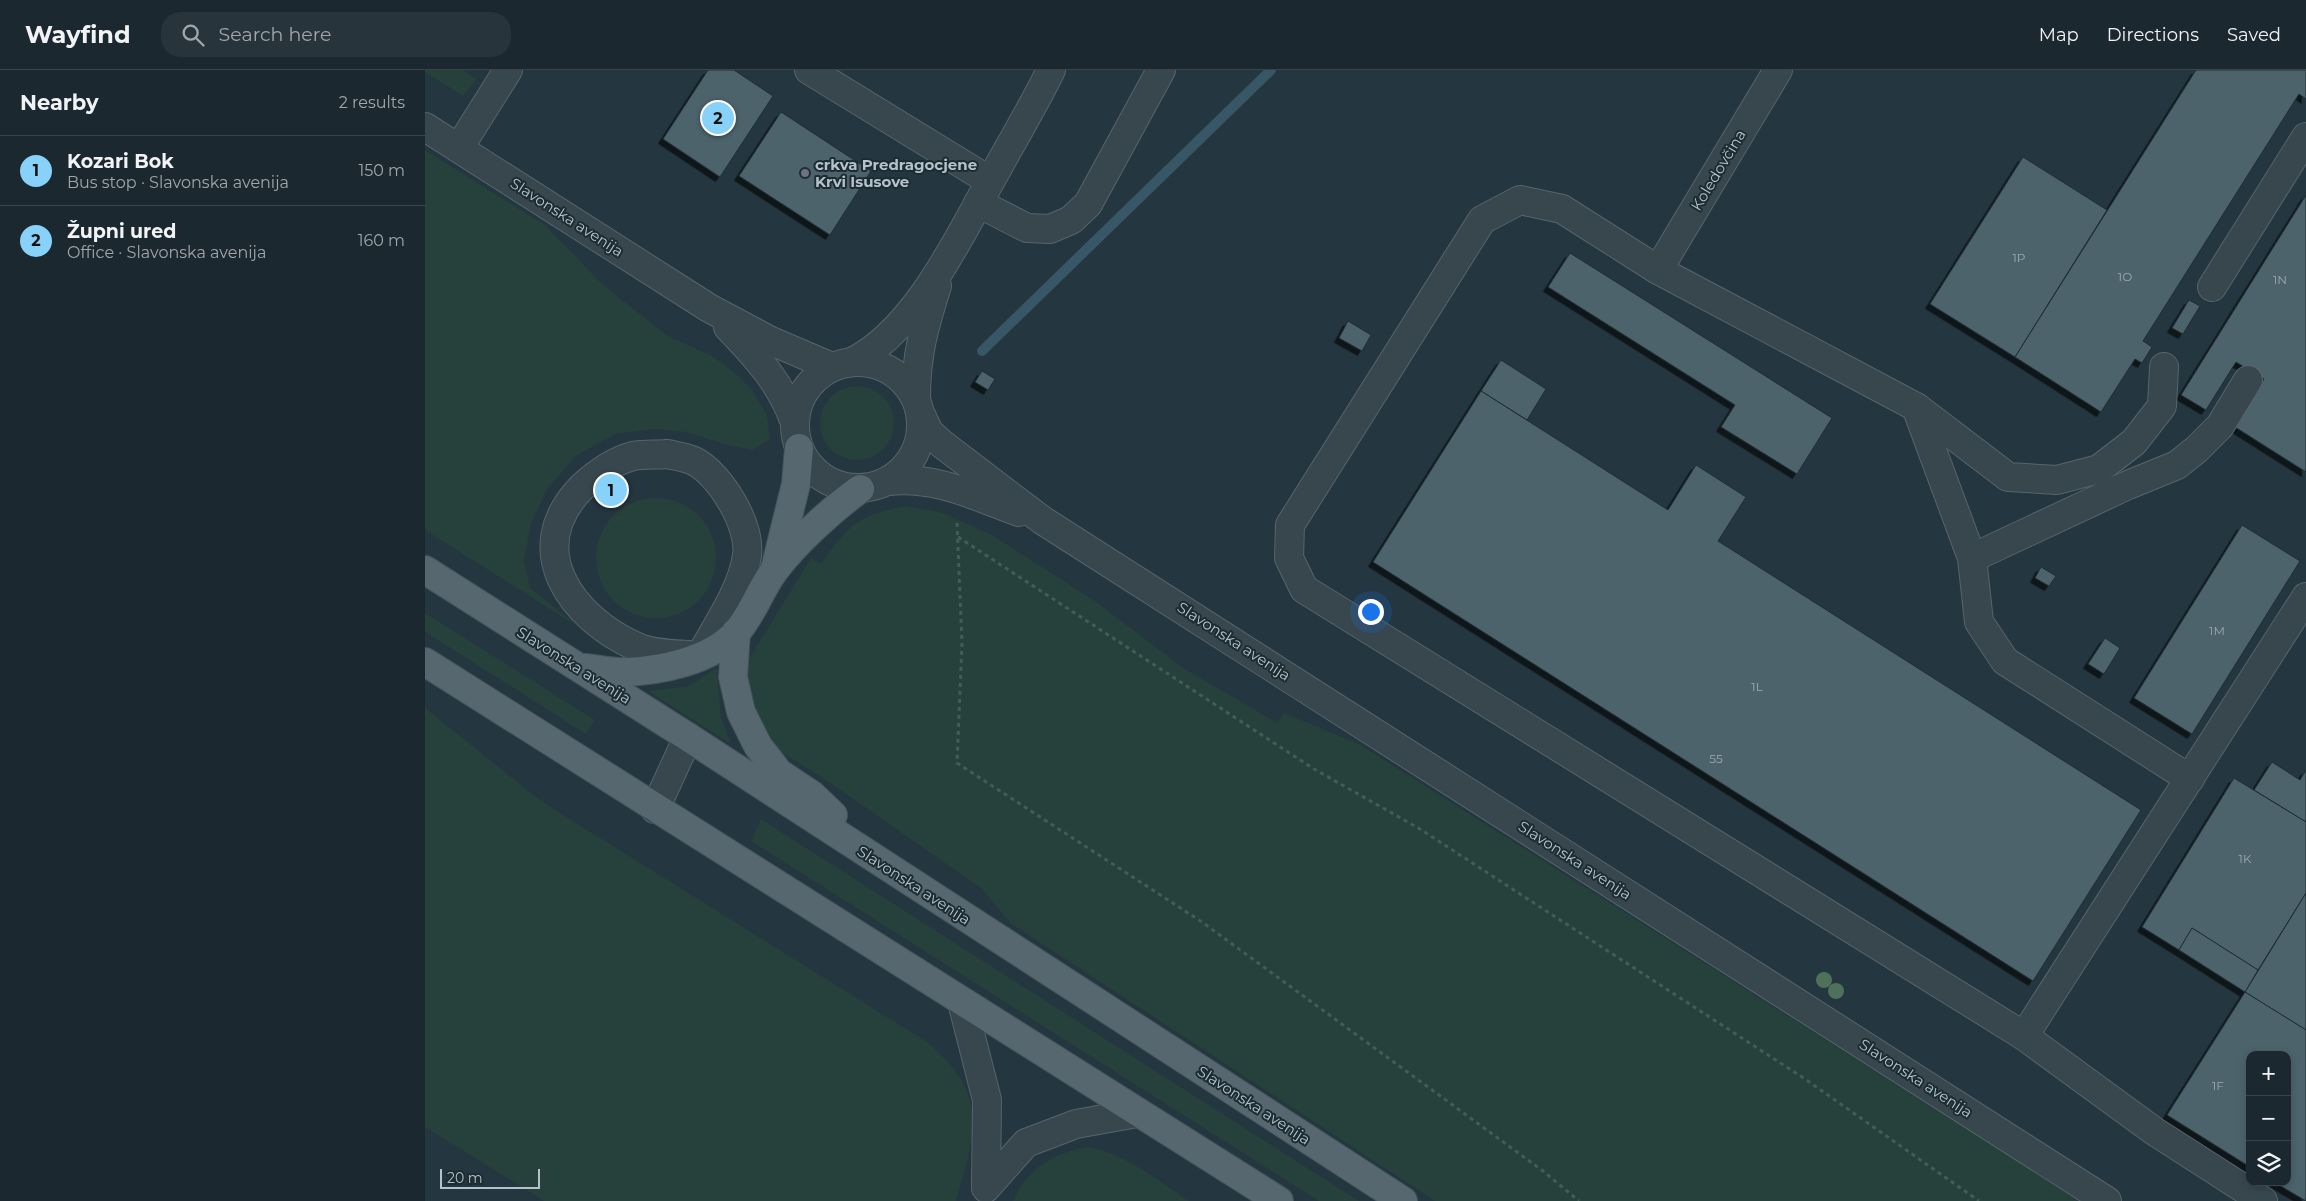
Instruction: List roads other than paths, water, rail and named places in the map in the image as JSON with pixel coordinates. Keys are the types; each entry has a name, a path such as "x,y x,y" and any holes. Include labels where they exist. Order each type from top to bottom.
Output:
{"main road":[{"path":"775,570 796,484 799,448"},
{"path":"579,667 621,672 647,671 671,666 700,656 736,632 775,570 840,504 859,489"},
{"name":"Slavonska avenija","path":"425,570 579,667 1403,1201"},
{"path":"736,632 733,677 741,712 758,746 779,773 812,795 841,822 862,851"},
{"path":"425,662 655,809 1279,1201"}],"street":[{"path":"459,148 508,70"},
{"path":"809,70 984,192 1027,228 1050,229 1071,220 1088,204 1161,70"},
{"path":"944,264 921,337 916,366 919,444 913,457 899,474 888,481 859,489 840,486 823,478 808,465 799,448 794,420 798,404 805,389 817,376 873,350 902,322 944,264 1051,70"},
{"name":"Koledovčina","path":"1658,270 1778,70"},
{"name":"Slavonska avenija","path":"425,127 709,308 769,340 842,364"},
{"path":"2212,287 2306,137"},
{"path":"2164,367 2162,406 2134,442 2099,469 2057,480 2008,477 1916,407 1658,270 1562,209 1520,200 1483,220 1290,525 1289,558 1304,589 2024,1036 2154,1131 2263,1201"},
{"name":"Slavonska avenija","path":"709,308 761,363 779,386 794,420"},
{"path":"842,364 874,363 894,372 907,384 918,407"},
{"path":"1972,558 2127,485 2177,465 2197,449 2220,426 2248,380"},
{"name":"Slavonska avenija","path":"918,407 929,432 942,444 1042,520 2107,1201"},
{"path":"1916,407 1972,558 1979,622 2005,661 2190,779"},
{"path":"667,454 694,461 714,478 733,503 744,529 747,554 738,584 700,656 639,648 612,634 587,614 570,595 556,565 553,541 559,519 573,496 590,479 609,466 633,456 667,454"},
{"name":"Slavonska avenija","path":"888,481 911,479 936,482 1042,520"},
{"path":"2024,1036 2306,597"},
{"path":"655,809 689,738"},
{"path":"962,1002 987,1100 985,1195"},
{"path":"985,1195 1026,1144 1076,1124 1137,1113"},
{"path":"1237,1175 1252,1201"}],"waterway":[{"path":"982,351 1271,70"}],"place":[{"name":"Župni ured","path":"718,118"},
{"name":"crkva Predragocjene Krvi Isusove","path":"805,173"},
{"name":"Kozari Bok","path":"611,490"}]}
